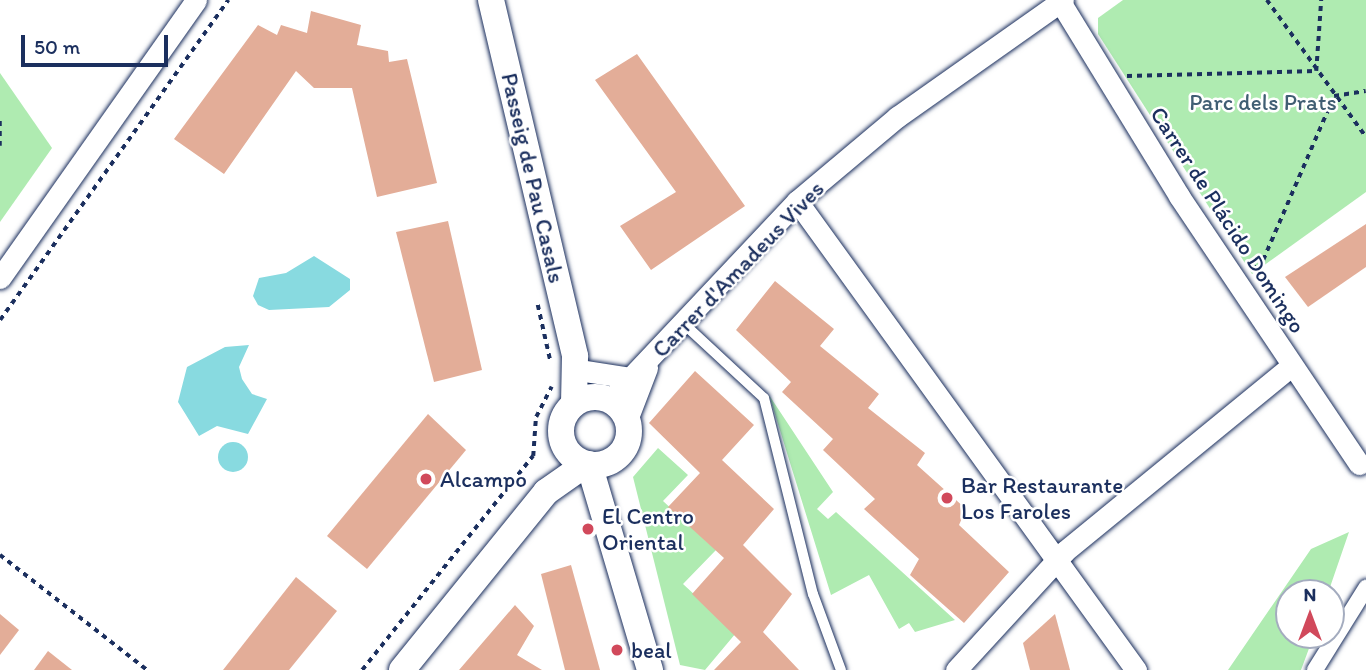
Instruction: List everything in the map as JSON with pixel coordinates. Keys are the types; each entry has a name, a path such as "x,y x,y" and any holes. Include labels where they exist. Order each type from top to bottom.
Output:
{"street":[{"path":"0,278 196,0"},
{"name":"Passeig de Pau Casals","path":"491,0 580,363 574,404"},
{"name":"Carrer d'Amadeus Vives","path":"617,408 649,363 797,201 897,117 1061,0"},
{"name":"Carrer de Plácido Domingo","path":"1061,0 1179,196 1363,468"},
{"path":"797,201 1136,670"},
{"path":"580,363 631,378"},
{"name":"Passeig de Pau Casals","path":"580,363 617,408"},
{"name":"Carrer d'Amadeus Vives","path":"617,408 631,378 649,363"},
{"path":"956,670 1057,559 1292,365"},
{"path":"552,486 564,444 562,423 574,404 591,397 617,408 628,438 619,454 604,506"},
{"path":"564,444 588,464 604,506 650,670"},
{"path":"402,670 552,486 588,464 619,454"},
{"path":"552,486 604,506"},
{"path":"1315,670 1366,588"}],"lane":[{"path":"684,324 765,398 813,594 841,670"}],"path":[{"path":"0,320 228,0"},
{"path":"1267,0 1366,137"},
{"path":"1316,71 1321,0"},
{"path":"1123,79 1131,74 1316,71"},
{"path":"1335,96 1366,91"},
{"path":"1248,275 1263,260 1335,96"},
{"path":"0,121 0,146"},
{"path":"544,335 552,372"},
{"path":"362,670 533,456 536,417 553,379"},
{"path":"0,555 147,670"}],"green space":[{"name":"Parc dels Prats","path":"1123,0 1366,0 1366,192 1252,274 1098,34 1098,18"},
{"path":"0,73 52,148 0,222"},
{"path":"769,395 833,492 817,509 828,519 836,512 955,620 915,632 909,623 899,629 869,575 831,595"},
{"path":"658,448 688,475 663,501 716,550 683,584 736,633 705,670 680,665 633,477"},
{"path":"1349,532 1333,579 1290,579 1311,549"},
{"path":"1275,601 1275,649 1309,649 1301,670 1228,670"}],"water":[{"path":"314,256 350,279 350,290 329,307 269,310 258,305 253,296 259,278 286,273"},
{"path":"249,345 239,367 242,379 252,394 267,399 248,434 217,426 199,436 178,402 187,367 225,347"},
{"path":"233,442 243,447 248,457 243,467 233,472 223,467 218,457 223,447"}],"building":[{"path":"311,11 361,25 357,45 388,51 389,62 407,59 437,183 377,197 352,88 314,88 296,71 224,174 174,139 258,25 277,35 281,25 307,33"},
{"path":"637,54 745,206 651,270 620,226 676,192 595,80"},
{"path":"448,221 482,370 434,382 396,232"},
{"path":"1366,224 1366,267 1308,307 1285,277"},
{"path":"775,281 834,329 820,346 879,394 868,408 925,453 917,465 966,509 959,525 1009,572 964,623 910,575 919,559 864,509 875,499 823,450 833,439 782,392 791,382 736,330"},
{"path":"695,371 754,425 722,460 774,509 743,545 792,594 763,632 799,670 714,670 741,642 692,594 724,558 668,507 700,473 649,423"},
{"path":"428,414 466,450 367,569 327,536"},
{"path":"571,565 600,670 565,670 541,574"},
{"path":"296,577 337,611 289,670 223,670"},
{"path":"515,605 534,626 517,655 542,670 459,670"},
{"path":"0,614 19,630 0,655"},
{"path":"1055,614 1070,670 1030,670 1023,643"},
{"path":"48,651 72,670 34,670"}],"place":[{"name":"Alcampo","path":"426,479"},
{"name":"Bar Restaurante Los Faroles","path":"947,498"},
{"name":"El Centro Oriental","path":"588,529"},
{"name":"beal","path":"617,650"}]}
